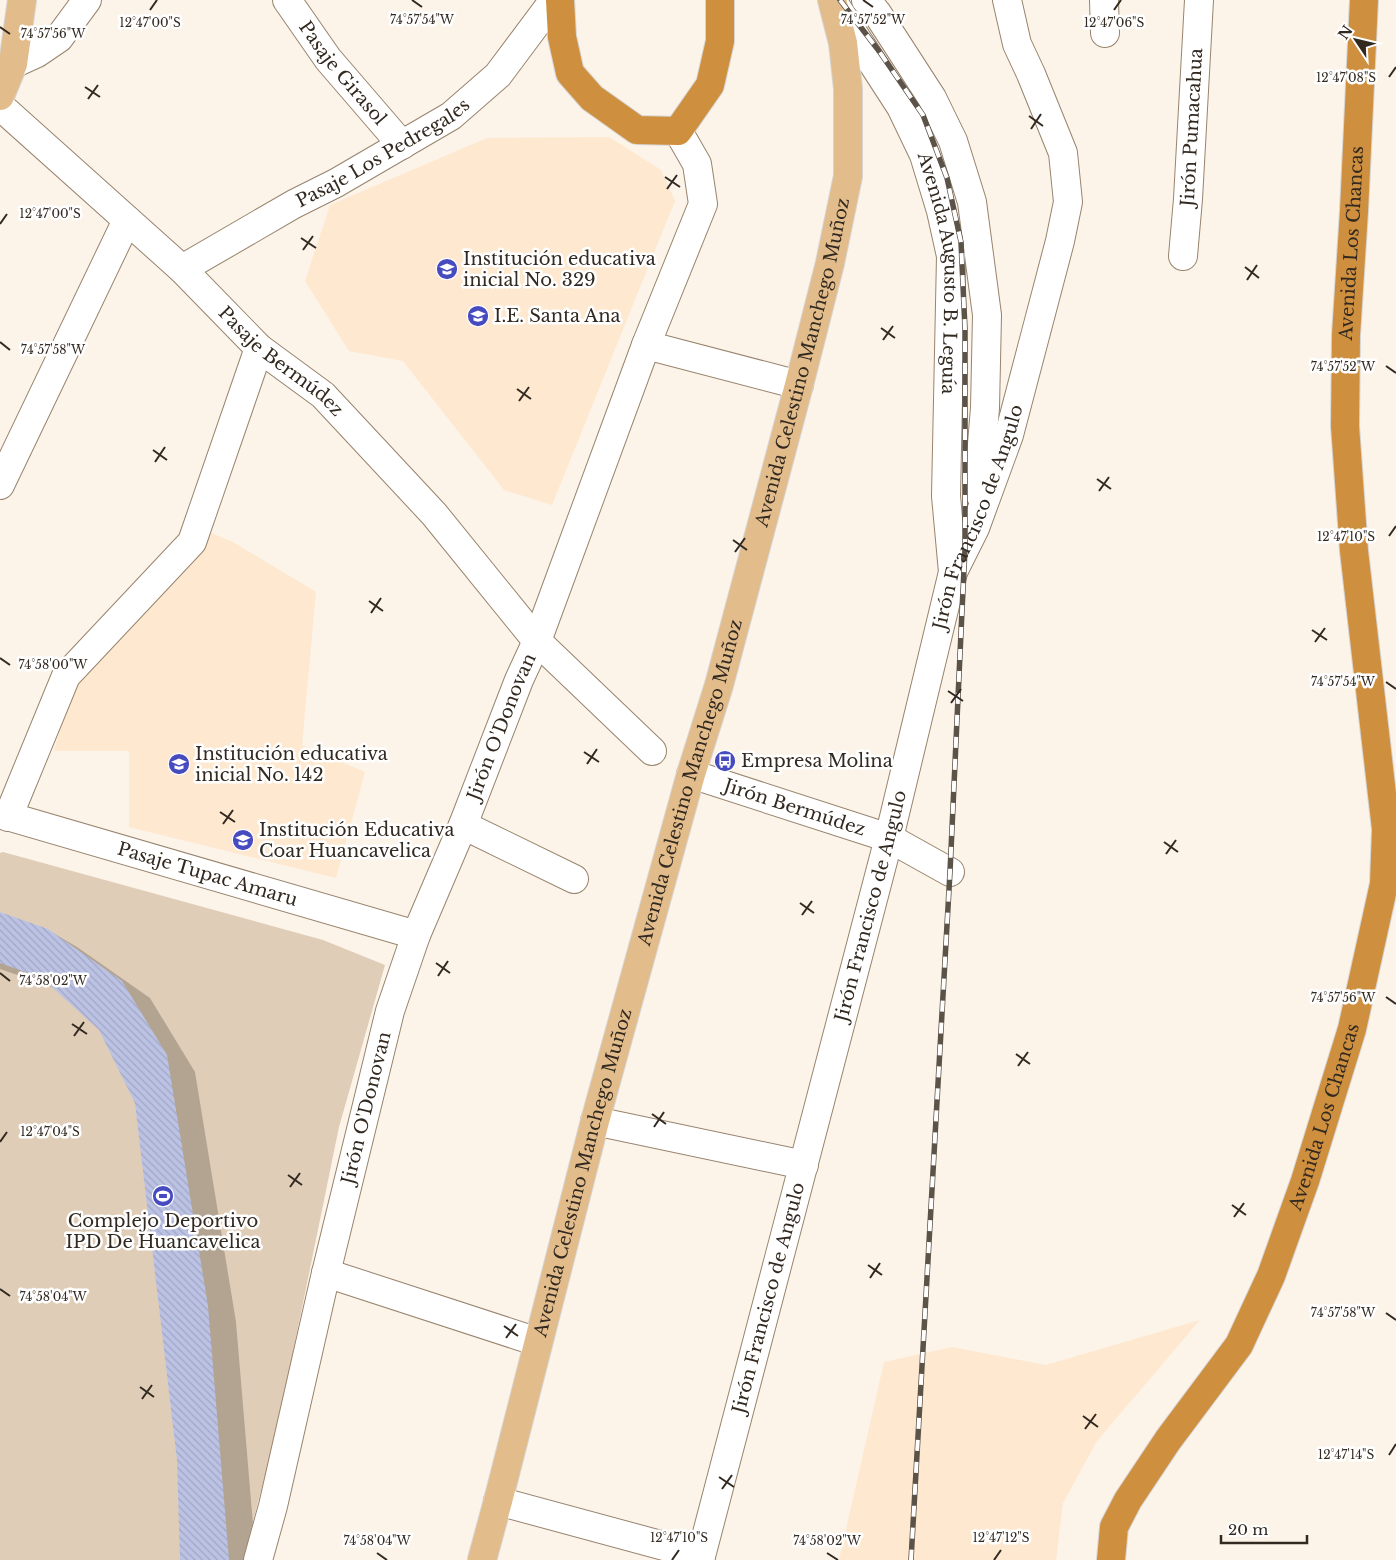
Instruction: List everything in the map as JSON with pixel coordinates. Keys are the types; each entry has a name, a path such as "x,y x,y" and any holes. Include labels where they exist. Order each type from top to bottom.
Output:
{"highway":[{"path":"560,0 562,37 570,73 592,98 637,130 678,130 710,85 720,42 720,0"},
{"name":"Avenida Los Chancas","path":"1111,1560 1114,1527 1128,1500 1168,1440 1239,1345 1271,1276 1306,1181 1352,1029 1384,884 1386,829 1354,551 1345,426 1346,335 1364,0"}],"main road":[{"path":"0,96 13,64 22,0"},
{"name":"Avenida Celestino Manchego Muñoz","path":"482,1560 595,1121 691,774 719,685 830,263 848,176 848,89 843,43 833,1"}],"street":[{"path":"13,64 37,53 60,38 87,0"},
{"name":"Pasaje Girasol","path":"286,0 328,59 402,145"},
{"name":"Pasaje Los Pedregales","path":"182,269 451,116 498,75 554,0"},
{"name":"Avenida Augusto B. Leguía","path":"866,0 877,13 932,98 953,141 972,202 987,315 985,408 975,528"},
{"name":"Jirón Francisco de Angulo","path":"701,1558 889,838 953,572 975,528 1009,435 1060,241 1068,202 1062,153 1017,44 1007,0"},
{"path":"1104,0 1105,33"},
{"name":"Jirón Pumacahua","path":"1183,256 1189,189 1199,0"},
{"name":"Avenida Augusto B. Leguía","path":"833,1 901,107 924,155 943,220 951,256 946,496 953,572"},
{"name":"Pasaje Bermúdez","path":"0,106 182,269 259,348 323,395 434,514 537,641"},
{"name":"Jirón O'Donovan","path":"258,1560 273,1506 326,1273 390,1011 416,935 463,826 519,680 537,641 646,345 703,204 697,164 678,130"},
{"path":"0,485 127,220"},
{"path":"646,345 799,385"},
{"path":"4,816 66,676 192,542 259,348"},
{"path":"537,641 652,751"},
{"name":"Jirón Bermúdez","path":"691,774 889,838 950,872"},
{"name":"Pasaje Tupac Amaru","path":"4,816 416,935"},
{"path":"463,826 574,879"},
{"path":"595,1121 804,1165"},
{"path":"326,1273 538,1342"},
{"path":"498,1501 701,1558"}],"shaded area":[{"name":"I.E. Santa Ana","path":"609,137 661,170 675,201 552,505 504,490 403,361 349,351 305,281 330,205 487,138"},
{"path":"211,533 231,541 316,592 302,745 365,772 336,878 129,827 129,751 54,751 74,684"},
{"name":"Complejo Deportivo IPD De Huancavelica","path":"3,852 323,940 385,965 339,1127 278,1425 243,1560 0,1560 0,853"},
{"path":"1200,1320 1097,1441 1063,1503 1056,1560 839,1560 884,1362 952,1347 1046,1365"}],"building":[{"path":"0,912 48,929 122,981 167,1055 208,1306 229,1560 180,1560 177,1460 135,1103 99,1030 42,978 0,963"}],"railway":[{"path":"840,0 879,51 923,115 947,178 961,242 965,329 965,549 950,872 911,1560"}],"place":[{"name":"Institución educativa inicial No. 329","path":"447,269"},
{"name":"I.E. Santa Ana","path":"478,316"},
{"name":"Empresa Molina","path":"725,761"},
{"name":"Institución educativa inicial No. 142","path":"179,764"},
{"name":"Institución Educativa Coar Huancavelica","path":"243,840"},
{"name":"Complejo Deportivo IPD De Huancavelica","path":"163,1196"}]}
